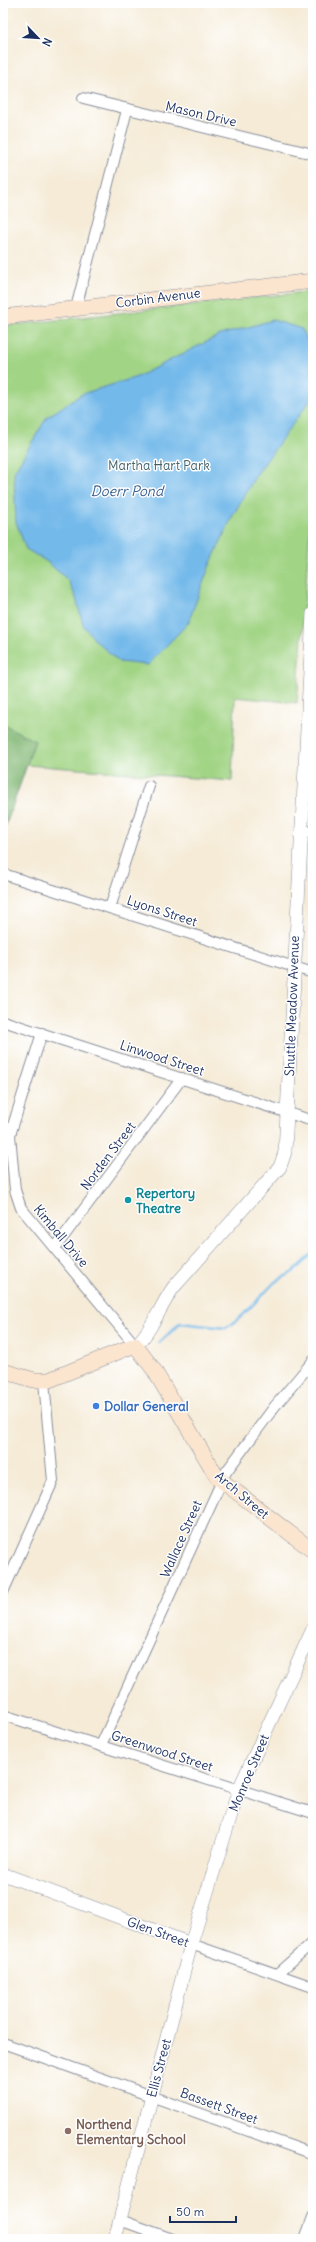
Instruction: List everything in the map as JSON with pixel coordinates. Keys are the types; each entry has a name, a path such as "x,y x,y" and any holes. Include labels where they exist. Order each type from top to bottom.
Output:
{"main road":[{"name":"Corbin Avenue","path":"3,317 313,281"},
{"path":"3,1370 32,1380 44,1381 62,1376 135,1345"},
{"name":"Arch Street","path":"135,1345 151,1365 212,1470 222,1481 313,1551"}],"street":[{"name":"Mason Drive","path":"83,98 127,110 313,154"},
{"path":"76,308 127,110"},
{"name":"Shuttle Meadow Avenue","path":"135,1345 145,1336 160,1307 173,1288 280,1167 285,1152 288,1112 293,966 307,831 313,613"},
{"path":"110,908 149,786"},
{"name":"Lyons Street","path":"3,874 313,973"},
{"name":"Linwood Street","path":"3,1021 313,1121"},
{"name":"Kimball Drive","path":"42,1033 10,1135 15,1190 21,1208 135,1345"},
{"name":"Norden Street","path":"55,1248 182,1078"},
{"name":"Wallace Street","path":"101,1745 228,1468 313,1361"},
{"path":"3,1592 53,1480 44,1381"},
{"name":"Monroe Street","path":"191,1944 239,1789 313,1629"},
{"name":"Greenwood Street","path":"3,1716 101,1745 313,1813"},
{"name":"Glen Street","path":"3,1874 313,1988"},
{"path":"277,1974 313,1942"},
{"name":"Ellis Street","path":"115,2239 191,1944"},
{"name":"Bassett Street","path":"4,2046 152,2096 313,2154"},
{"path":"305,2239 313,2217"},
{"path":"120,2220 172,2239"}],"green space":[{"name":"Martha Hart Park","path":"313,291 313,489 297,703 235,697 232,781 27,765 3,833 3,326"},
{"path":"3,724 35,741 3,833"}],"water":[{"name":"Doerr Pond","path":"273,320 302,329 313,352 313,396 256,475 232,517 209,567 188,623 148,665 119,662 95,640 83,625 76,598 68,580 46,561 26,549 16,522 14,472 47,417 82,394 137,377 220,335"}],"waterway":[{"path":"159,1343 180,1323 226,1328 242,1316 275,1282 293,1272 313,1253"}],"place":[{"name":"Repertory Theatre","path":"128,1200"},
{"name":"Dollar General","path":"96,1406"},
{"name":"Northend Elementary School","path":"68,2131"}]}
